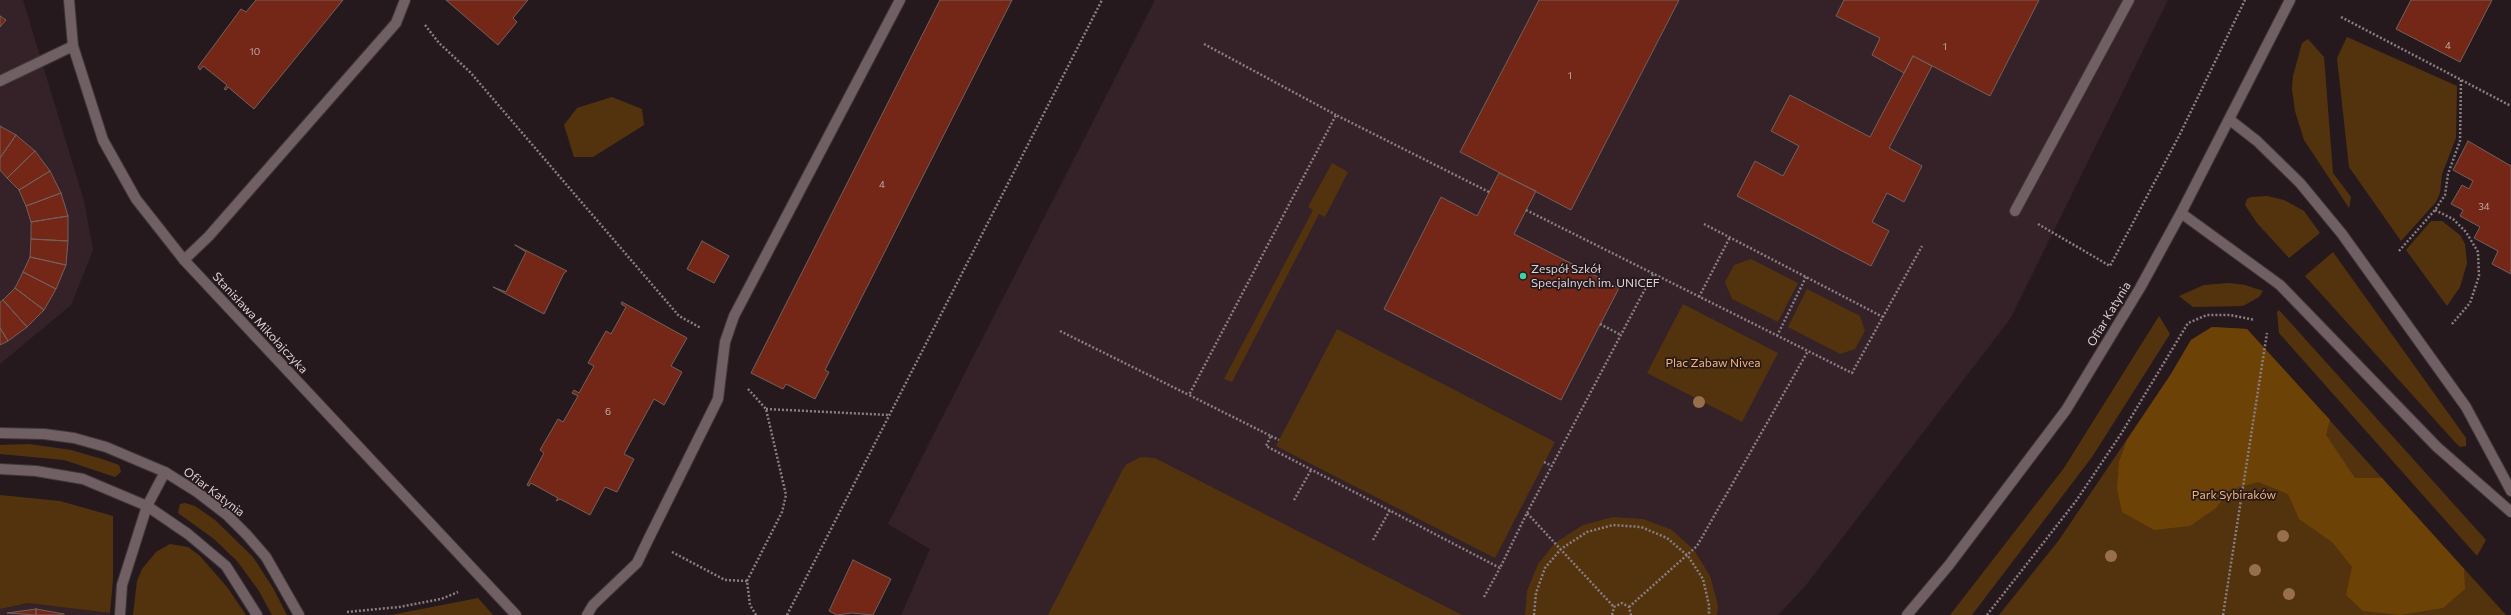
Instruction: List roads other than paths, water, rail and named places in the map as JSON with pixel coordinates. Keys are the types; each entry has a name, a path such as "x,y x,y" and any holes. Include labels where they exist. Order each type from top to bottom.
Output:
{"street":[{"name":"Stanisława Mikołajczyka","path":"69,0 74,46 103,140 136,199 184,260 516,615"},
{"path":"184,260 209,236 396,23 405,0"},
{"path":"587,615 593,605 637,563 718,399 725,342 734,316 900,0"},
{"path":"2015,212 2129,0"},
{"name":"Ofiar Katynia","path":"1907,615 1949,565 2066,410 2140,288 2181,214 2290,0"},
{"path":"0,81 74,46"},
{"path":"2230,120 2257,141 2300,182 2342,234 2466,407 2511,491"},
{"path":"2181,214 2280,286 2437,447 2511,512"},
{"name":"Ofiar Katynia","path":"0,433 44,434 74,438 106,447 165,472 221,511 247,535 266,557 299,615"},
{"path":"0,469 36,471 83,479 147,506 188,534 226,566 257,615"},
{"path":"120,615 122,585 147,506 165,472"}],"place":[{"name":"Zespół Szkół Specjalnych im. UNICEF","path":"1523,276"}],"park label":[{"name":"Plac Zabaw Nivea","path":"1713,363"},
{"name":"Park Sybiraków","path":"2234,495"}]}
